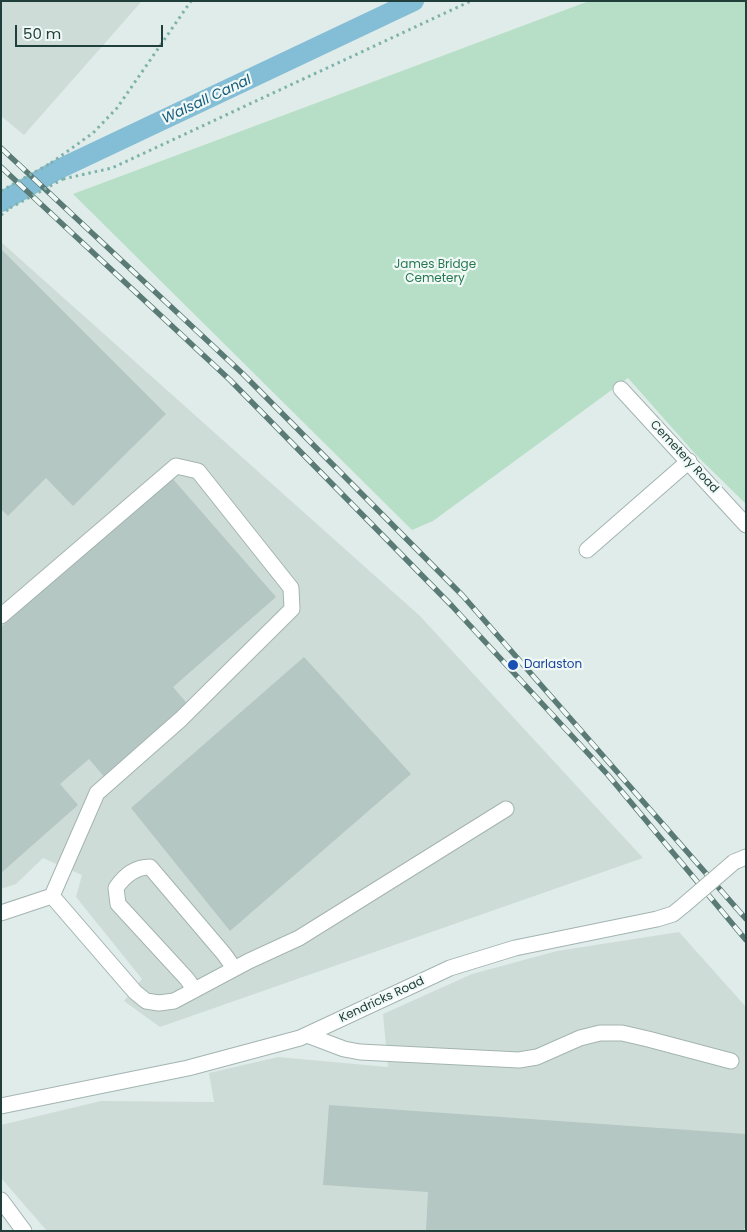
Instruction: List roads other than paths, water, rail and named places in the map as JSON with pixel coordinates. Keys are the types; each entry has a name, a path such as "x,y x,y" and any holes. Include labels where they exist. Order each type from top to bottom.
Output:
{"street":[{"name":"Cemetery Road","path":"621,389 746,525"},
{"path":"586,550 689,461"},
{"path":"1,616 176,466 198,472 291,588 292,609 181,719 96,793 52,896 1,913"},
{"path":"52,896 99,948 135,992 146,1000 159,1004 174,1000 234,968 299,938 506,809"},
{"name":"Kendricks Road","path":"1,1106 188,1068 307,1035 450,968 515,948 657,919 673,914 740,860"},
{"path":"194,989 118,904 116,888 120,882 137,868 150,867 234,968"},
{"path":"307,1035 344,1049 360,1052 519,1060 538,1058 580,1038 600,1033 622,1033 731,1061"},
{"path":"1,1200 24,1231"}],"waterway":[{"name":"Walsall Canal","path":"1,202 57,170 414,1"}],"railway":[{"path":"1,148 243,374 463,596 746,919"},
{"path":"1,167 230,380 452,606 608,775 746,940"}],"place":[{"name":"Darlaston","path":"513,665"}],"park label":[{"name":"James Bridge Cemetery","path":"435,272"}]}
